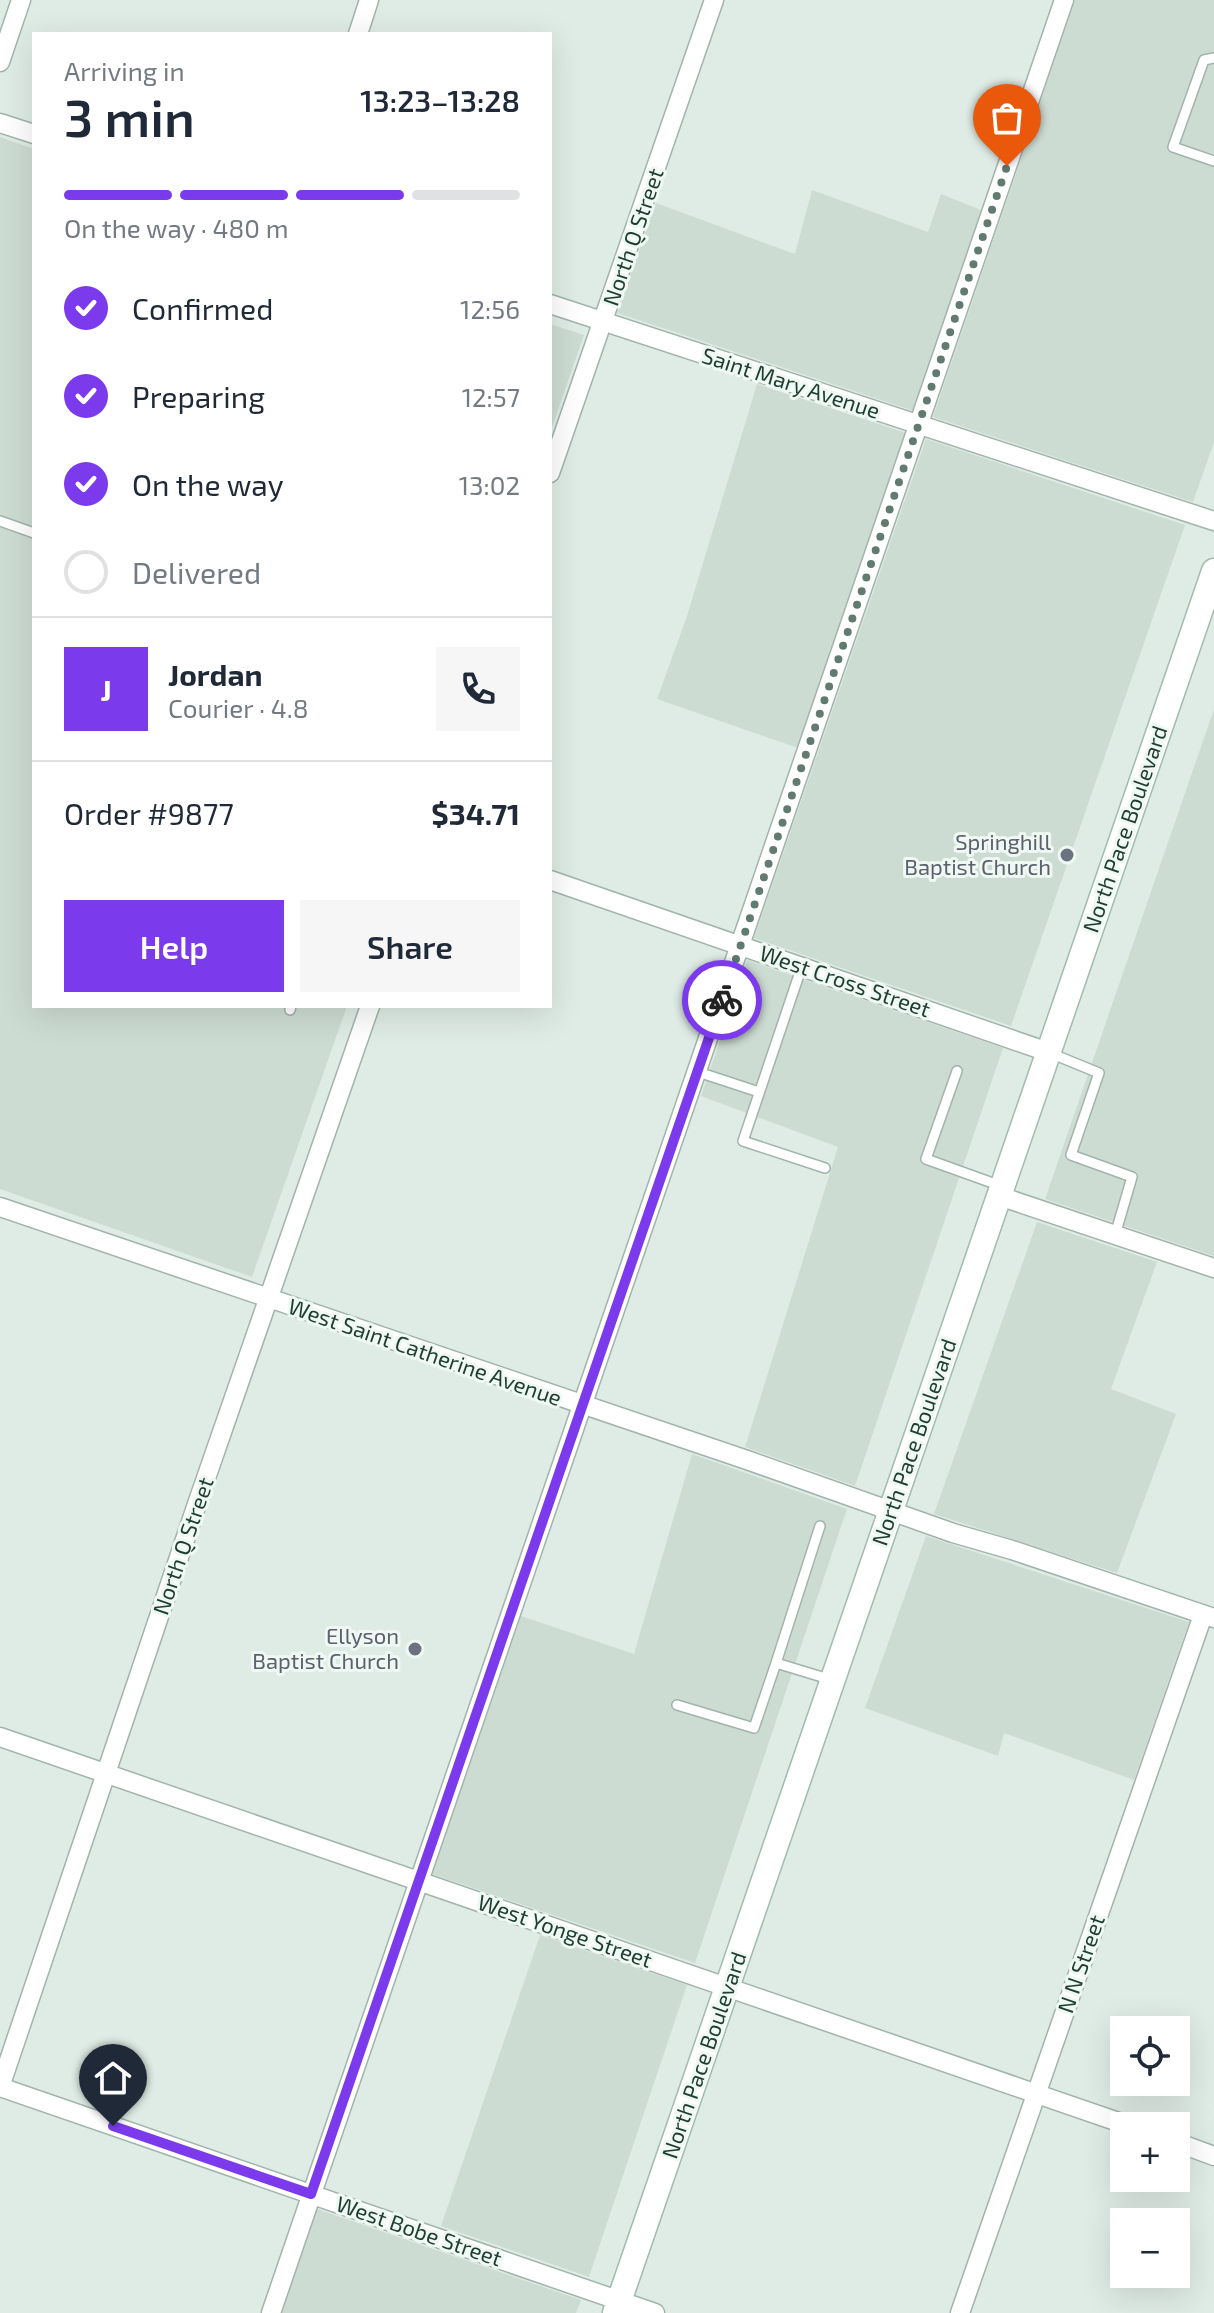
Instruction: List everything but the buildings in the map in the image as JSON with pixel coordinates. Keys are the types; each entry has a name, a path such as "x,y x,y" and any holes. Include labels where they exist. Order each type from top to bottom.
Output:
{"main road":[{"name":"North Pace Boulevard","path":"618,2307 1214,571"}],"street":[{"path":"0,62 21,0"},
{"path":"359,32 369,0"},
{"name":"North Q Street","path":"552,467 714,0"},
{"path":"271,2313 1064,0"},
{"path":"0,123 32,133"},
{"name":"Saint Mary Avenue","path":"552,305 1214,521"},
{"name":"West Cross Street","path":"552,881 1048,1052"},
{"name":"North Q Street","path":"0,2087 369,1008"},
{"path":"1001,1191 1115,1235 1214,1268"},
{"name":"West Saint Catherine Avenue","path":"0,1207 890,1511 1208,1616"},
{"name":"N N Street","path":"960,2313 1035,2093 1208,1616"},
{"name":"West Yonge Street","path":"0,1737 1110,2119"},
{"name":"West Bobe Street","path":"0,2087 311,2194 618,2307 655,2313"},
{"path":"1190,2147 1214,2156"}],"lane":[{"path":"1214,58 1204,60 1173,147 1214,161"},
{"path":"0,521 32,532"},
{"path":"802,966 743,1141 825,1168"},
{"path":"1048,1052 1099,1073 1071,1155 1132,1177 1115,1235"},
{"path":"957,1071 926,1159 1001,1191"},
{"path":"698,1072 759,1092"},
{"path":"677,1705 754,1728 820,1526"},
{"path":"776,1663 832,1680"}],"shaded area":[{"path":"1075,0 1214,0 1214,442 1193,502 933,417"},
{"path":"0,137 32,148 32,1008 346,1008 252,1277 0,1189"},
{"path":"812,190 928,232 941,194 981,210 914,411 617,313 656,203 795,254"},
{"path":"552,325 584,335 552,427"},
{"path":"757,384 906,433 798,748 657,699 687,616"},
{"path":"926,439 1185,525 1011,1026 754,938"},
{"path":"1214,709 1214,1256 1045,1199"},
{"path":"747,960 1003,1048 855,1486 745,1447 838,1147 701,1096"},
{"path":"1037,1222 1157,1262 1111,1389 1176,1414 1117,1573 934,1514"},
{"path":"692,1454 847,1509 695,1963 432,1874 521,1616 634,1654"},
{"path":"926,1536 1189,1622 1134,1780 1004,1733 998,1756 865,1708"},
{"path":"540,1935 687,1985 589,2277 441,2226"},
{"path":"317,2209 581,2300 576,2313 281,2313"}],"way so far":[{"path":"722,1000 1007,166"}],"place":[{"name":"Springhill Baptist Church","path":"1067,855"},
{"name":"Ellyson Baptist Church","path":"415,1649"}],"route":[{"path":"113,2126 311,2194 722,1000"}]}
